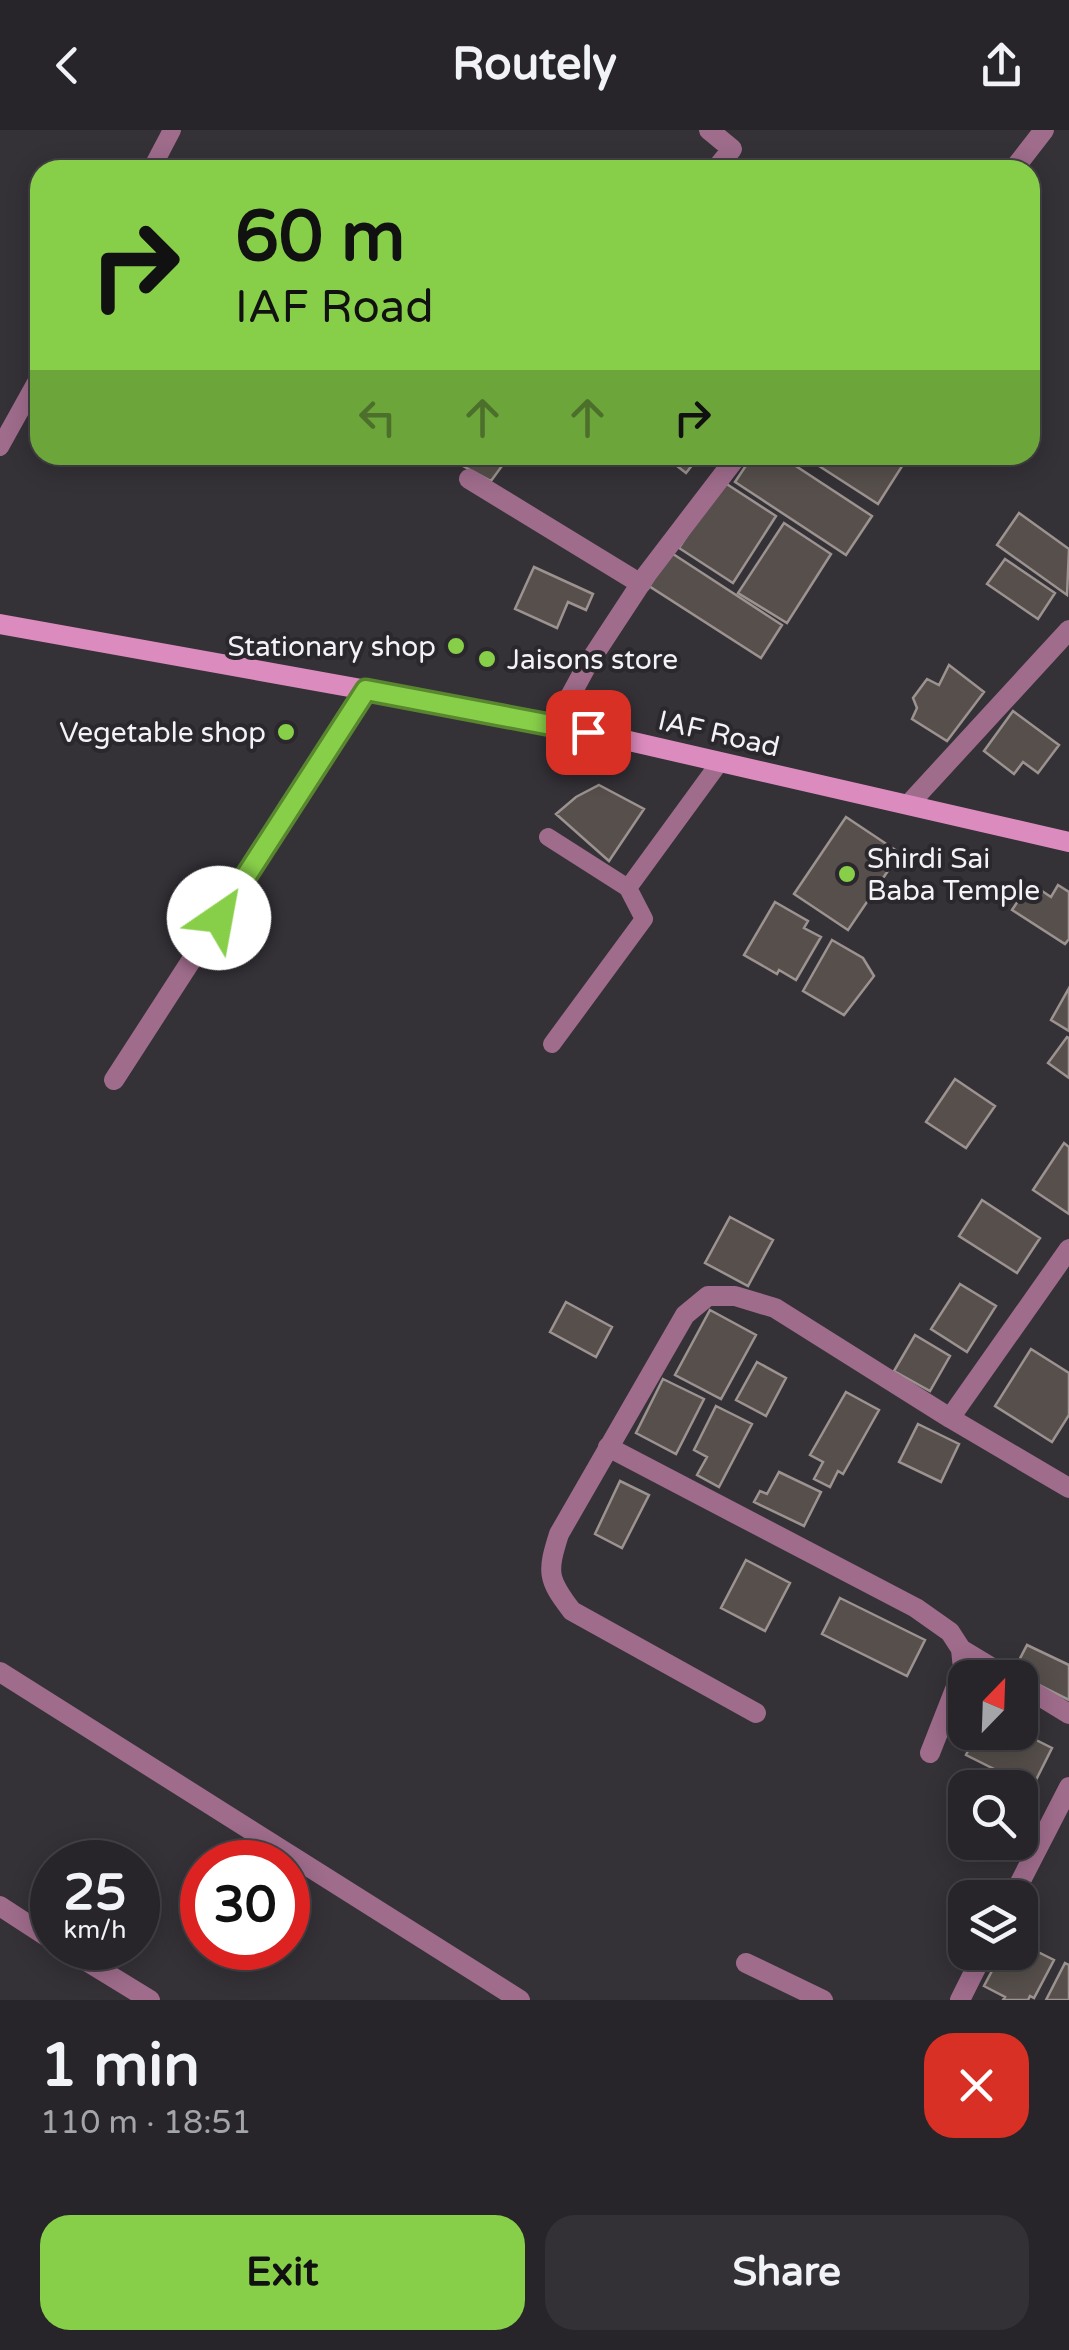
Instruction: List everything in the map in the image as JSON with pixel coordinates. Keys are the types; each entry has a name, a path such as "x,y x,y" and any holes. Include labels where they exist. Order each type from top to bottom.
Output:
{"street":[{"path":"709,130 732,148 723,160"},
{"path":"1021,160 1044,130"},
{"path":"555,724 586,667 641,584 730,465"},
{"path":"469,479 641,584"},
{"name":"IAF Road","path":"0,624 555,724 1069,842"},
{"path":"910,804 1069,630"},
{"path":"114,1080 366,690"},
{"path":"950,1418 1069,1249"},
{"path":"756,1712 572,1610 552,1586 551,1559 560,1534 685,1315 708,1296 735,1296 775,1308 1069,1488"},
{"path":"608,1448 916,1608 950,1632 961,1649 979,1660"},
{"path":"930,1752 963,1670 961,1649"},
{"path":"0,1672 518,2000"},
{"path":"1038,1695 1069,1714"},
{"path":"1021,1880 1069,1786"},
{"path":"0,1906 30,1926"},
{"path":"746,1963 823,2000"},
{"path":"101,1970 150,2000"},
{"path":"961,2000 975,1970"}],"lane":[{"path":"156,160 172,130"},
{"path":"0,447 30,394"},
{"path":"628,888 720,762"},
{"path":"548,837 628,888 644,918 552,1044"}],"building":[{"path":"461,465 503,465 491,481"},
{"path":"676,465 692,465 686,473"},
{"path":"746,465 794,465 872,516 846,555 735,482"},
{"path":"818,465 903,465 878,504"},
{"path":"722,481 776,516 733,583 679,548"},
{"path":"1019,513 1069,549 1067,595 997,545"},
{"path":"784,523 831,554 787,623 738,593"},
{"path":"670,552 782,625 761,658 649,586"},
{"path":"1005,559 1055,593 1038,619 987,584"},
{"path":"534,567 593,594 586,610 568,602 557,628 515,609"},
{"path":"949,665 984,692 947,741 912,719 917,708 913,698 927,679 939,685"},
{"path":"1013,711 1059,745 1038,773 1023,762 1014,774 984,751"},
{"path":"599,785 644,809 609,861 556,814"},
{"name":"Shirdi Sai Baba Temple","path":"846,817 900,853 848,930 794,894"},
{"path":"1058,885 1069,892 1069,939 1065,944 1012,910 1026,889 1033,893 1036,887 1051,897"},
{"path":"775,902 808,921 804,928 821,937 796,980 744,955"},
{"path":"832,940 863,958 874,976 844,1015 803,991"},
{"path":"1069,988 1069,1031 1051,1020"},
{"path":"1069,1038 1069,1078 1048,1063"},
{"path":"955,1079 995,1106 966,1148 926,1122"},
{"path":"1064,1143 1069,1147 1069,1214 1033,1190"},
{"path":"982,1200 1040,1238 1017,1273 959,1236"},
{"path":"730,1217 773,1240 748,1286 705,1263"},
{"path":"960,1284 996,1306 967,1352 931,1329"},
{"path":"566,1302 612,1327 596,1357 550,1332"},
{"path":"710,1310 756,1335 721,1399 675,1375"},
{"path":"915,1335 950,1356 930,1391 894,1371"},
{"path":"1031,1349 1069,1373 1069,1415 1052,1442 995,1406"},
{"path":"757,1362 786,1378 766,1416 736,1400"},
{"path":"663,1379 704,1399 676,1454 636,1433"},
{"path":"846,1392 879,1410 843,1474 838,1471 830,1487 814,1479 823,1462 810,1455"},
{"path":"716,1406 752,1424 719,1487 697,1475 707,1457 694,1450"},
{"path":"918,1424 959,1444 941,1482 899,1462"},
{"path":"779,1472 821,1492 804,1526 754,1502 760,1491 767,1494"},
{"path":"620,1481 649,1495 622,1548 595,1534"},
{"path":"746,1560 790,1583 765,1631 721,1608"},
{"path":"840,1598 925,1640 907,1676 822,1634"},
{"path":"1027,1645 1069,1665 1069,1700 1038,1684 1038,1660 1019,1660"},
{"path":"1038,1741 1052,1748 1038,1776 1038,1770 996,1770 966,1755 968,1750 1038,1750"},
{"path":"1038,1952 1054,1960 1034,1998 1003,2000 1005,1997 984,1986 992,1970 1038,1970"},
{"path":"1065,1963 1069,1965 1069,2000 1046,2000"}],"place":[{"name":"Stationary shop","path":"456,646"},
{"name":"Jaisons store","path":"487,659"},
{"name":"Vegetable shop","path":"286,732"},
{"name":"Shirdi Sai Baba Temple","path":"847,874"}],"route":[{"path":"219,918 366,690 588,732"}]}
